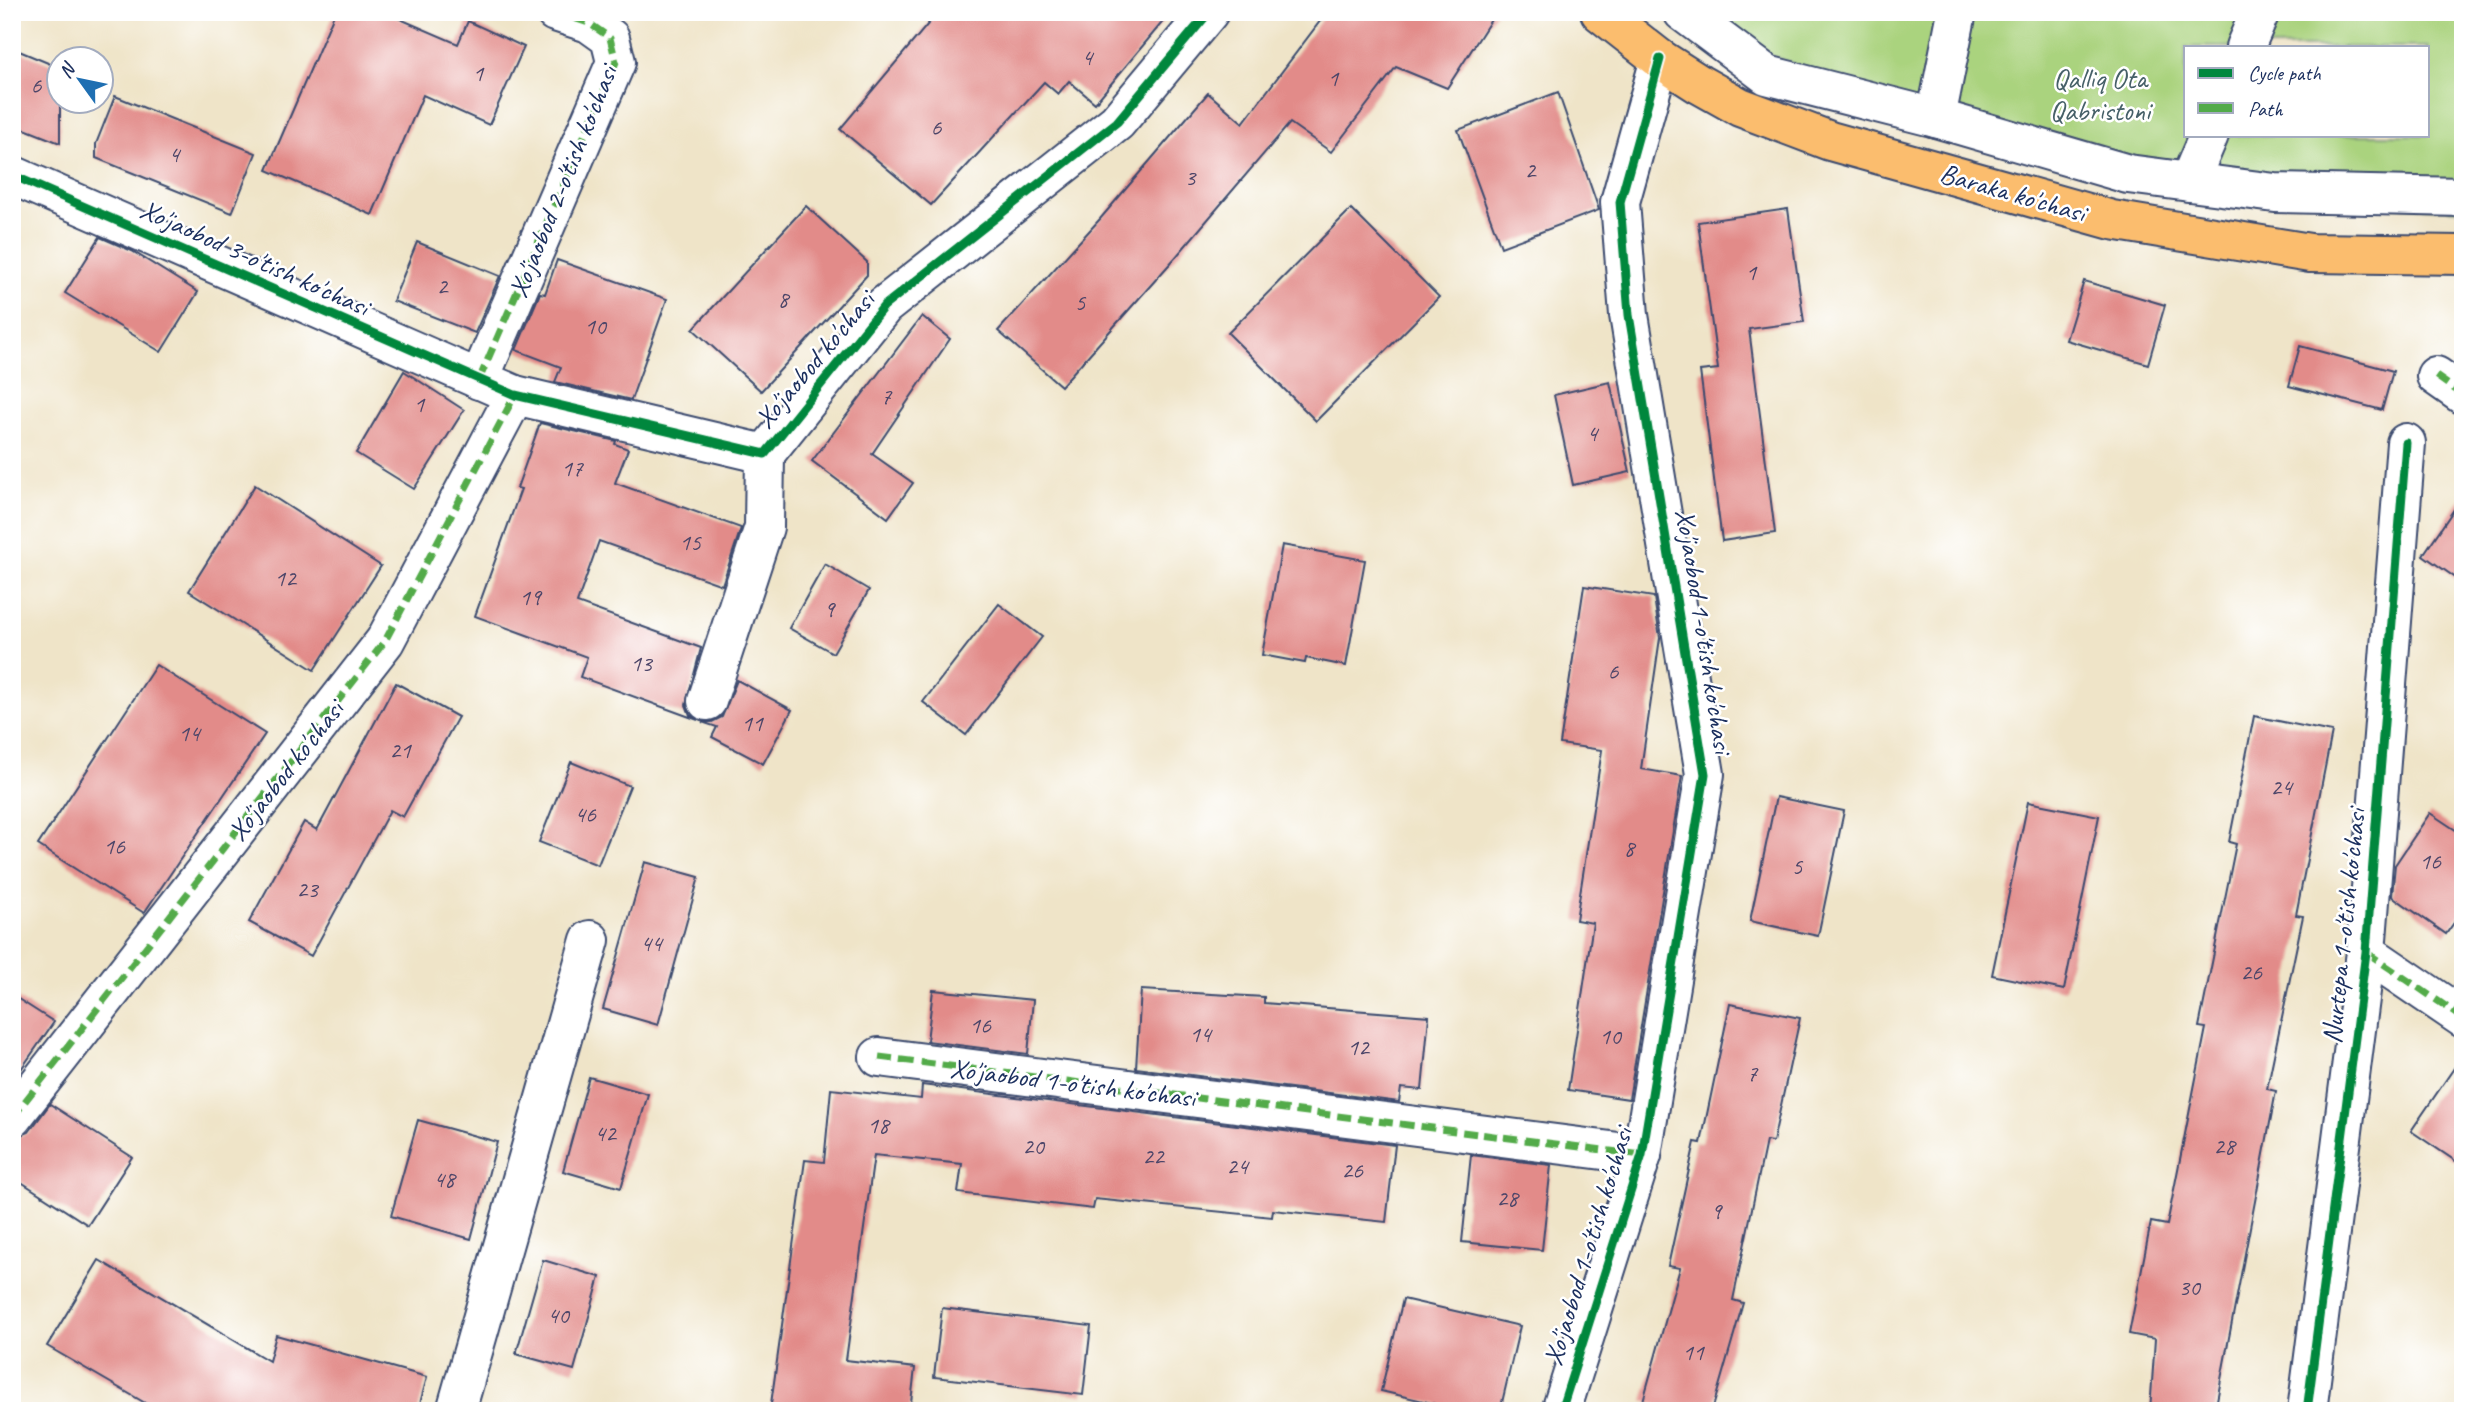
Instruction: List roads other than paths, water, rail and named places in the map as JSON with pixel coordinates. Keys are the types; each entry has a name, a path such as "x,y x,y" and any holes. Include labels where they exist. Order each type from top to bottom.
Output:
{"main road":[{"name":"Baraka ko'chasi","path":"1600,12 1660,60 1740,107 1830,141 2112,220 2311,253 2463,255"}],"street":[{"name":"Xo'jaobod 2-o'tish ko'chasi","path":"479,380 616,62 610,38 589,23 555,12"},
{"name":"Xo'jaobod ko'chasi","path":"479,380 515,395 765,454 884,306 1117,122 1209,12"},
{"path":"1683,12 1767,75 1936,118 2128,174 2275,194 2463,197"},
{"path":"1936,118 1957,12"},
{"path":"2245,46 2260,12"},
{"name":"Xo'jaobod 1-o'tish ko'chasi","path":"1561,1411 1642,1155 1705,774 1629,315 1620,202 1660,60"},
{"path":"2189,183 2209,136"},
{"name":"Xo'jaobod 3-o'tish ko'chasi","path":"12,175 479,380"},
{"name":"Xo'jaobod ko'chasi","path":"12,1118 385,641 515,395"},
{"name":"Nurtepa 1-o'tish ko'chasi","path":"2307,1411 2366,952 2406,443"},
{"path":"707,701 764,527 765,454"},
{"path":"456,1411 590,940"},
{"path":"2366,952 2463,1018"},
{"name":"Xo'jaobod 1-o'tish ko'chasi","path":"879,1057 1642,1155"}],"park label":[{"name":"Qalliq Ota Qabristoni","path":"2100,94"}]}
